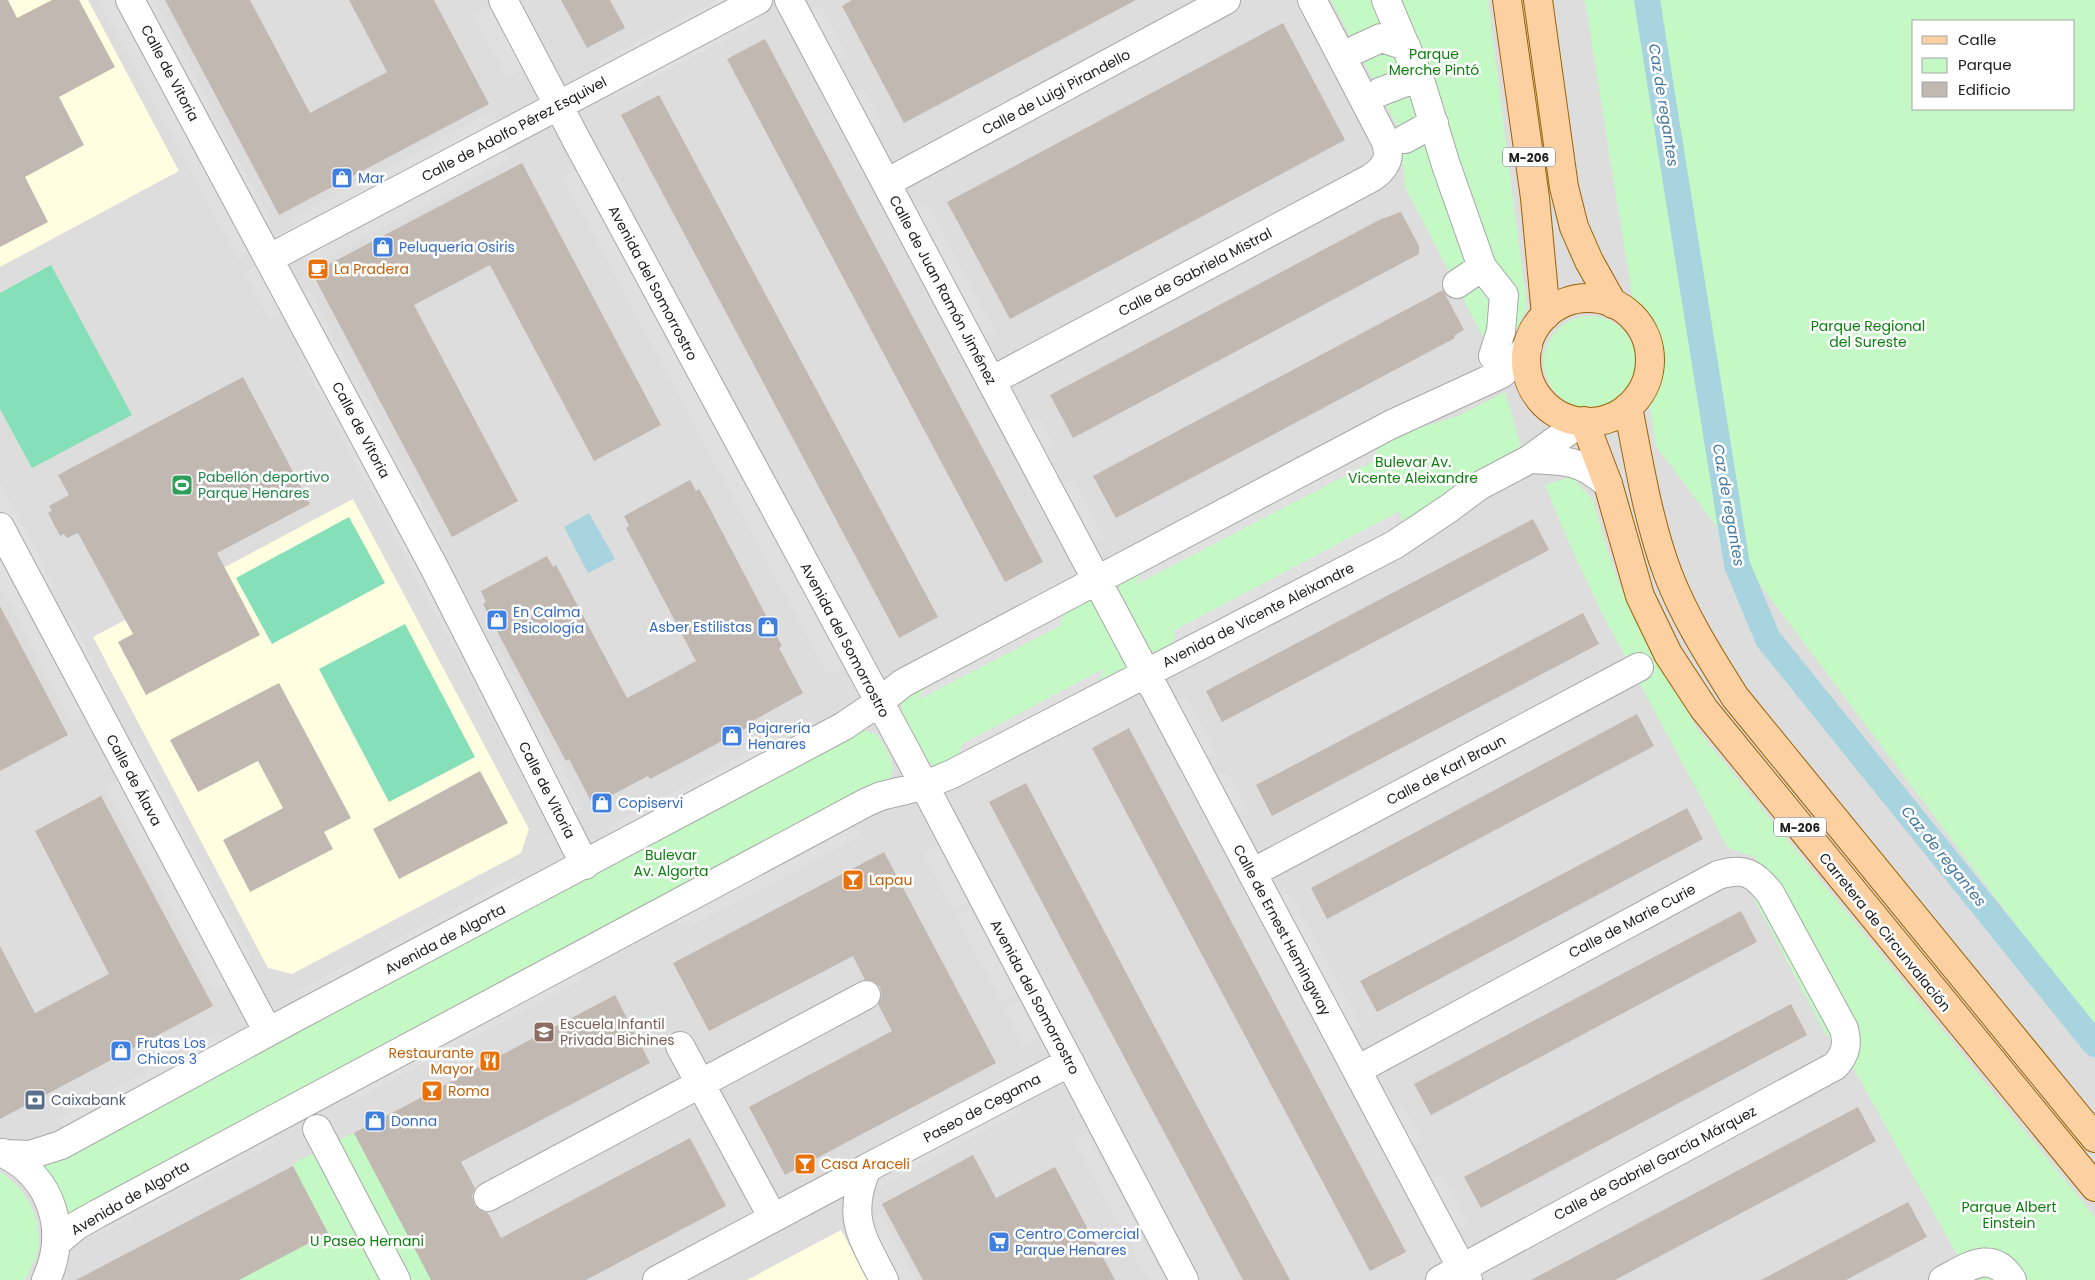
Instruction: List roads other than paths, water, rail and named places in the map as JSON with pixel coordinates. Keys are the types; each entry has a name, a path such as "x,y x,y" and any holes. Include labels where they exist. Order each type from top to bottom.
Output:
{"main road":[{"name":"M-206","path":"1507,0 1535,198 1546,315"},
{"name":"M-206","path":"1538,0 1564,187 1574,227 1589,261 1613,304"},
{"name":"M-206","path":"1600,299 1613,304 1628,313 1640,326 1648,342 1650,360 1648,378 1640,394 1628,407 1606,419 1583,422 1557,414 1538,396 1527,372 1528,346 1538,324 1558,306 1571,300 1600,299"},
{"name":"M-206","path":"1628,407 1654,528 1668,574 1700,641 1735,697 2095,1138"},
{"name":"Carretera de Circunvalación","path":"1583,422 1608,484 1640,596 1668,654 1704,709 2095,1187"}],"street":[{"name":"Calle de Vitoria","path":"130,0 270,258 435,569 585,864"},
{"name":"Avenida del Somorrostro","path":"503,0 879,702 1184,1280"},
{"name":"Calle de Adolfo Pérez Esquivel","path":"270,258 758,0"},
{"name":"Calle de Juan Ramón Jiménez","path":"789,0 1096,580"},
{"name":"Calle de Luigi Pirandello","path":"886,183 1226,0"},
{"path":"1312,0 1385,140 1396,146 1434,122"},
{"path":"1386,0 1419,77 1482,267 1504,295 1501,331 1493,356"},
{"path":"1357,49 1381,38 1406,46"},
{"path":"1380,92 1419,77"},
{"name":"Calle de Gabriela Mistral","path":"991,381 1371,178 1382,171 1396,146"},
{"path":"1457,284 1482,267"},
{"path":"879,702 903,683 1096,580 1390,425 1501,374 1515,363 1528,346"},
{"name":"Avenida de Vicente Aleixandre","path":"923,786 952,774 1394,544 1448,509 1479,486 1530,459 1583,422"},
{"path":"1530,459 1569,461 1592,470 1608,484"},
{"name":"Calle de Álava","path":"0,527 268,1032"},
{"name":"Calle de Ernest Hemingway","path":"1096,580 1357,1070 1457,1276"},
{"name":"Calle de Karl Braun","path":"1252,873 1639,667"},
{"name":"Avenida de Algorta","path":"2,1153 30,1154 61,1145 268,1032 844,726 879,702"},
{"name":"Avenida de Algorta","path":"57,1242 76,1226 96,1214 866,802 881,796 923,786"},
{"name":"Calle de Marie Curie","path":"1357,1070 1718,875 1731,871 1742,871 1753,876 1761,881 1770,893 1844,1029"},
{"path":"488,1197 866,995"},
{"name":"Calle de Gabriel García Márquez","path":"1457,1276 1835,1066 1842,1058 1846,1049 1844,1029"},
{"path":"680,1046 772,1218"},
{"name":"Paseo de Cegama","path":"657,1280 1070,1062"},
{"path":"317,1129 396,1280"},
{"path":"2,1153 19,1162 32,1173 48,1195 56,1222 57,1242 52,1268 46,1280"},
{"path":"867,1168 861,1182 856,1213 859,1232 884,1280"},
{"path":"1943,1280 1973,1264 1984,1261 2001,1267 2012,1280"}],"water":[{"path":"589,513 615,559 588,573 564,527"}],"waterway":[{"name":"Caz de regantes","path":"1647,0 1737,565 1768,639 2095,1044"}],"place":[{"name":"Mar","path":"342,178"},
{"name":"Peluquería Osiris","path":"383,247"},
{"name":"La Pradera","path":"318,269"},
{"name":"Pabellón deportivo Parque Henares","path":"182,485"},
{"name":"En Calma Psicología","path":"497,620"},
{"name":"Asber Estilistas","path":"768,627"},
{"name":"Pajarería Henares","path":"732,736"},
{"name":"Copiservi","path":"602,803"},
{"name":"Lapau","path":"853,880"},
{"name":"Escuela Infantil Privada Bichines","path":"544,1032"},
{"name":"Frutas Los Chicos 3","path":"121,1051"},
{"name":"Restaurante Mayor","path":"490,1061"},
{"name":"Roma","path":"432,1091"},
{"name":"Caixabank","path":"35,1100"},
{"name":"Donna","path":"375,1121"},
{"name":"Casa Araceli","path":"805,1164"},
{"name":"Centro Comercial Parque Henares","path":"999,1242"}],"park label":[{"name":"Parque Merche Pintó","path":"1434,62"},
{"name":"Parque Regional del Sureste","path":"1868,334"},
{"name":"Bulevar Av. Vicente Aleixandre","path":"1413,470"},
{"name":"Bulevar Av. Algorta","path":"671,864"},
{"name":"Parque Albert Einstein","path":"2009,1216"},
{"name":"U Paseo Hernani","path":"367,1241"}]}
